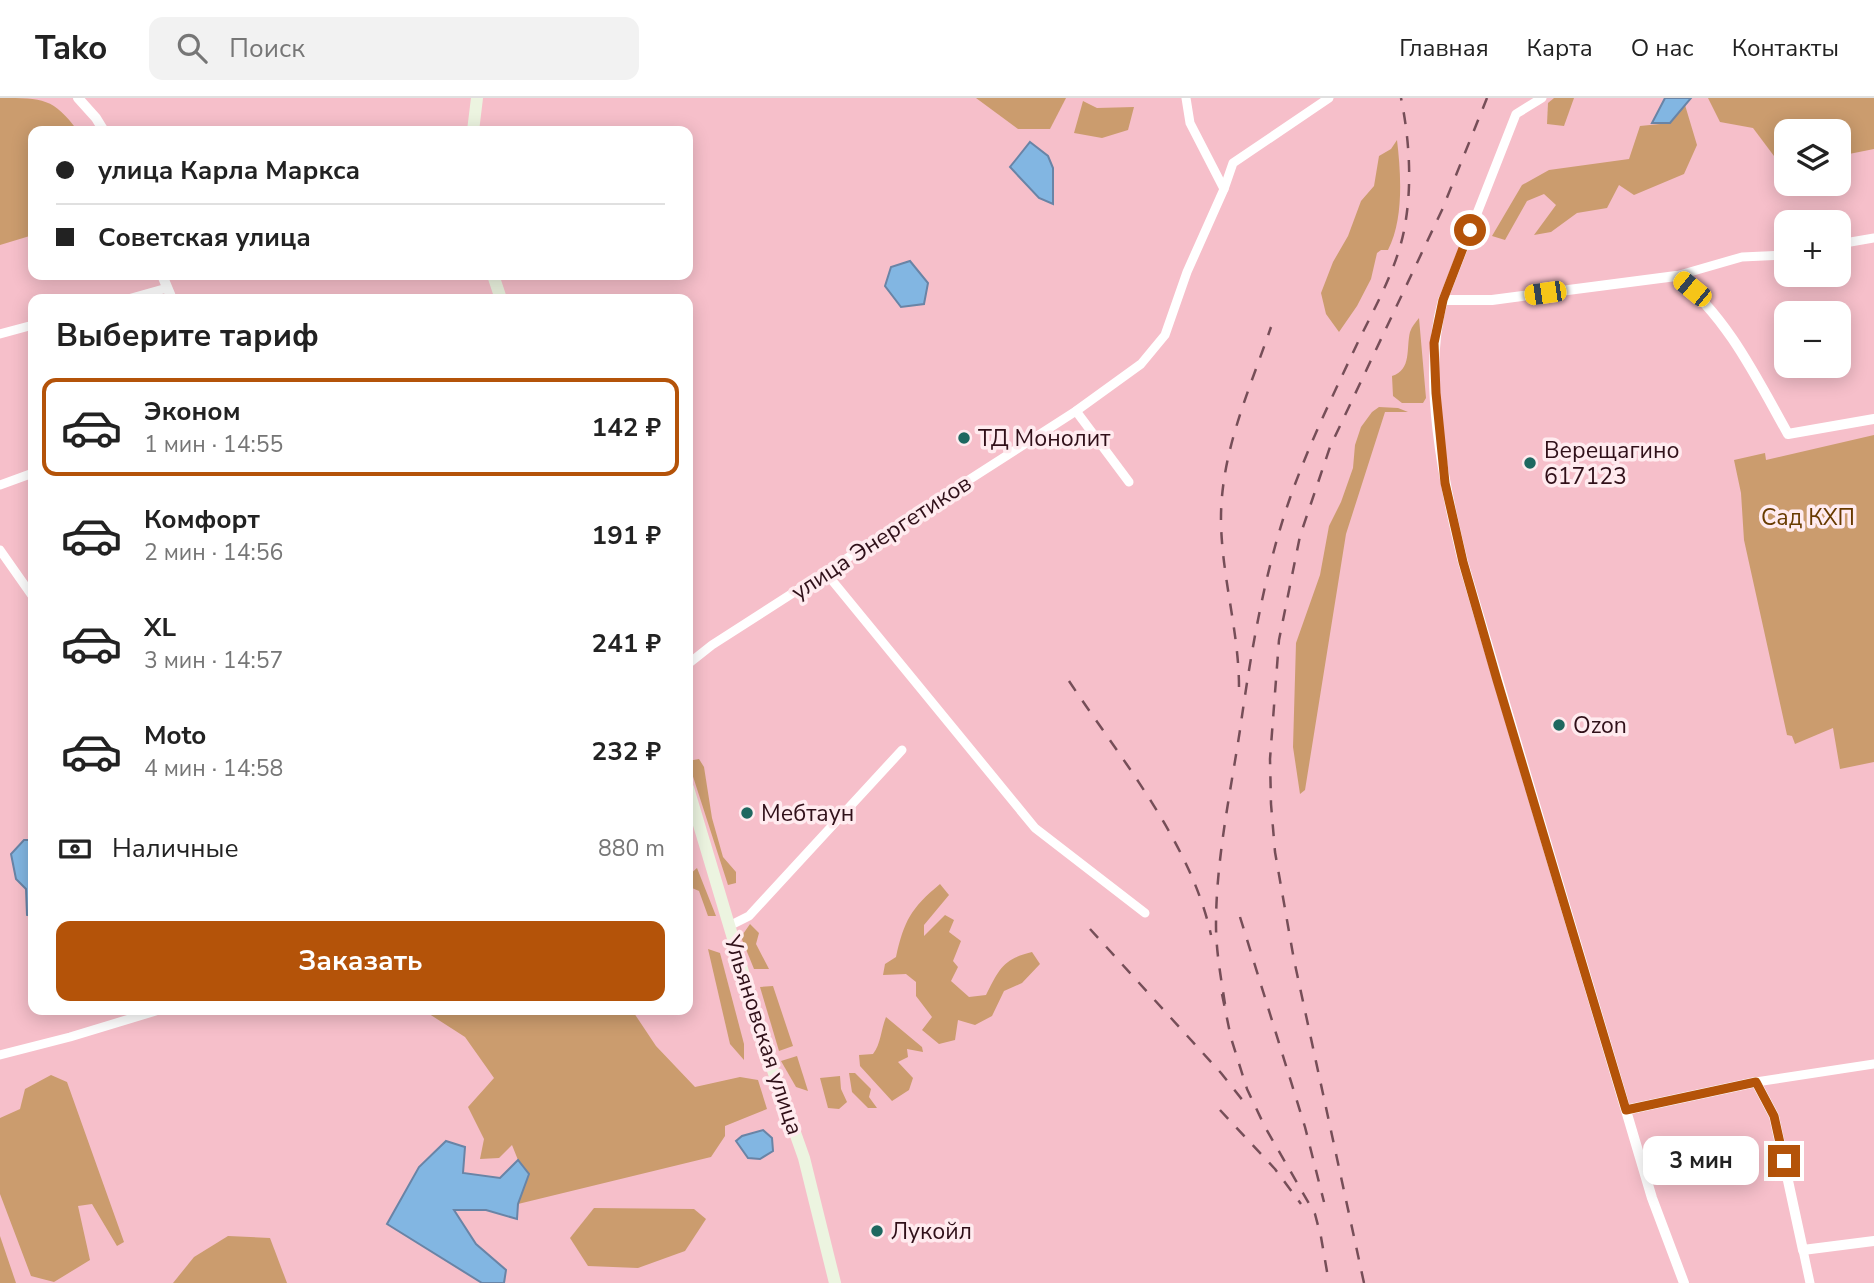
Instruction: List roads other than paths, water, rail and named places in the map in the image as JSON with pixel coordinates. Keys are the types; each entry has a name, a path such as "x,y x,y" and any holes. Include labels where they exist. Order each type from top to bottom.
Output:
{"main road":[{"path":"474,126 477,98"},
{"name":"Ульяновская улица","path":"693,805 770,1062 804,1157 835,1283"}],"street":[{"path":"78,98 101,126"},
{"path":"1186,98 1190,123 1224,189"},
{"name":"улица Энергетиков","path":"693,660 712,645 1076,411 1141,364 1165,335 1187,272 1233,163 1329,98"},
{"path":"1542,98 1516,114 1437,319 1434,371 1441,453 1452,518 1508,718 1652,1198 1684,1283"},
{"path":"1851,242 1874,238"},
{"path":"1443,300 1492,300 1676,276 1742,257 1774,256"},
{"path":"1676,276 1704,302 1731,335 1788,434 1874,419"},
{"path":"0,334 28,326"},
{"path":"1076,411 1129,482"},
{"path":"0,485 28,475"},
{"path":"0,550 28,590"},
{"path":"826,573 1035,828 1144,913"},
{"path":"729,926 749,916 902,750"},
{"path":"0,1055 143,1015"},
{"path":"1626,1110 1756,1082 1874,1064"},
{"path":"1756,1082 1774,1116 1810,1283"},
{"path":"1803,1251 1874,1241"}],"water":[{"path":"1665,98 1691,98 1670,123 1652,123"},
{"path":"1030,142 1048,156 1053,168 1053,204 1039,198 1010,167"},
{"path":"910,261 928,283 924,304 901,307 885,286 891,267"},
{"path":"24,840 28,840 28,915 26,889 16,879 11,854"},
{"path":"763,1130 772,1138 773,1151 760,1159 748,1158 736,1141 742,1136"},
{"path":"446,1141 465,1147 463,1173 500,1178 518,1160 529,1174 518,1204 517,1219 486,1210 454,1210 476,1244 506,1270 504,1283 482,1283 387,1224 419,1167"}],"railway":[{"path":"1225,1004 1216,935 1218,876 1259,613 1281,526 1297,478 1399,251 1408,204 1409,174 1408,143 1401,98"},
{"path":"1364,1283 1294,960 1275,852 1270,759 1279,640 1300,536 1330,447 1442,210 1487,98"},
{"path":"1239,687 1222,543 1222,497 1237,423 1271,327"},
{"path":"1069,681 1132,771 1171,835 1188,867 1211,935"},
{"path":"1240,917 1305,1127 1324,1202"},
{"path":"1090,929 1221,1073 1248,1107"},
{"path":"1222,994 1231,1038 1247,1089 1265,1127 1315,1214 1329,1283"},
{"path":"1220,1110 1275,1169 1301,1204"}],"place":[{"name":"ТД Монолит","path":"964,438"},
{"name":"Верещагино 617123","path":"1530,463"},
{"name":"Ozon","path":"1559,725"},
{"name":"Мебтаун","path":"747,813"},
{"name":"Лукойл","path":"877,1231"}],"park label":[{"name":"Сад КХП","path":"1808,517"}]}
